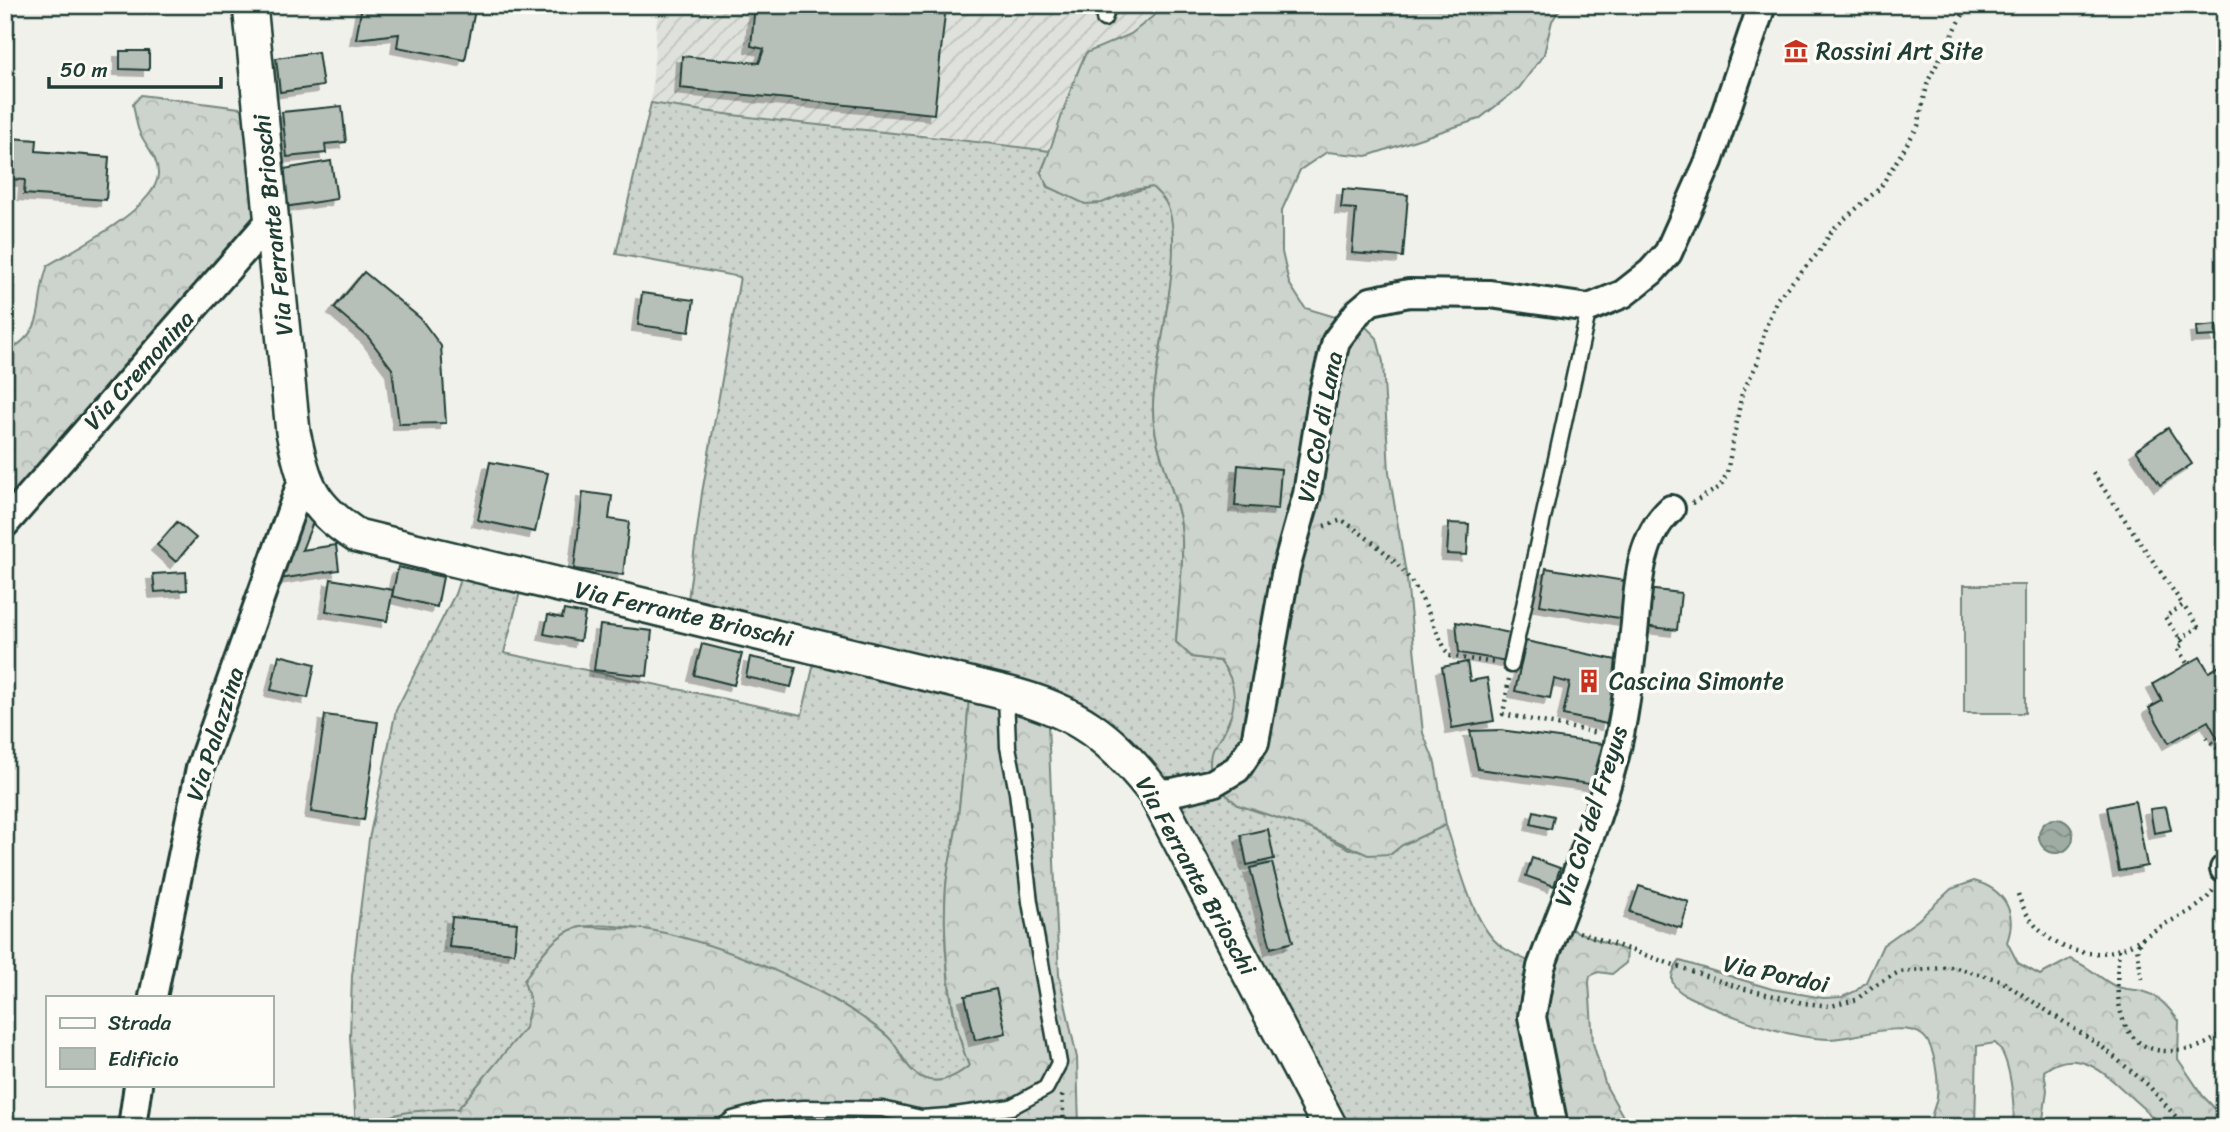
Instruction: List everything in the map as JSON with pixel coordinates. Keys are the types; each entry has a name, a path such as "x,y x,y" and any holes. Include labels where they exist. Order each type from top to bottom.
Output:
{"street":[{"name":"Via Ferrante Brioschi","path":"250,5 274,216 293,432 303,477 327,516 358,536 1042,702 1075,718 1106,738 1131,762 1155,793 1330,1127"},
{"path":"1590,308 1623,294 1651,272 1668,253 1709,161 1766,7"},
{"name":"Via Cremonina","path":"5,524 274,216"},
{"name":"Via Col di Lana","path":"1155,793 1213,783 1237,769 1255,743 1286,569 1307,494 1323,393 1336,341 1358,312 1371,301 1409,293 1490,294 1590,308"},
{"name":"Via Palazzina","path":"153,996 200,768 303,477"},
{"name":"Via Col del Freyus","path":"1554,1127 1532,1017 1541,967 1590,835 1618,737 1629,686 1637,599 1648,538 1657,521 1671,509"},
{"path":"132,1127 138,1086"}],"lane":[{"path":"1511,666 1590,308"},
{"path":"722,1127 733,1119 764,1111 804,1108 882,1109 921,1118 948,1116 1011,1107 1046,1088 1059,1063 1030,902 1017,792 1008,747 1006,693"}],"path":[{"path":"1671,509 1706,498 1720,487 1727,473 1742,393 1757,364 1765,329 1777,299 1819,251 1833,229 1880,188 1918,126 1928,81 1968,5"},
{"path":"2093,473 2198,627 2180,639"},
{"path":"1317,531 1327,524 1342,520 1377,544 1401,569 1422,599 1449,656 1511,666 1503,714 1618,737"},
{"path":"2183,605 2165,617 2183,644 2177,648 2187,663"},
{"path":"2206,737 2225,756"},
{"path":"2018,894 2030,923 2050,941 2082,951 2119,949 2198,906 2211,894 2225,868"},
{"name":"Via Pordoi","path":"1557,924 1737,987 1803,1003 1831,1006 1856,1000 1873,986 1899,972 1953,967 2000,980 2102,1047 2148,1085 2185,1127"},
{"path":"2142,979 2137,947 2145,935"},
{"path":"2119,949 2116,980 2121,1015 2132,1037 2147,1050 2170,1052 2196,1048 2218,1037 2225,1029"}],"shaded area":[{"path":"658,5 1167,5 1131,34 1086,53 1050,151 924,134 852,130 717,114 651,103"}],"green space":[{"path":"1167,5 1563,5 1552,21 1544,54 1519,88 1479,119 1367,156 1327,152 1300,170 1282,210 1282,252 1289,283 1305,308 1365,326 1377,338 1383,362 1389,472 1407,580 1423,733 1435,763 1446,825 1402,845 1391,854 1368,855 1308,828 1238,805 1213,783 1211,754 1232,713 1233,686 1220,661 1192,657 1176,642 1182,532 1177,505 1159,448 1154,419 1155,384 1172,271 1172,221 1165,201 1152,187 1132,190 1102,203 1085,204 1049,187 1041,173 1086,53 1131,34"},
{"path":"141,95 262,111 274,216 5,524 5,354 20,344 35,324 48,265 112,227 154,188 158,169 139,131 133,104"},
{"path":"651,103 1050,151 1041,172 1048,187 1081,195 1118,197 1153,187 1162,196 1172,221 1174,245 1155,384 1154,420 1159,449 1177,505 1182,532 1176,642 1192,657 1220,661 1233,684 1235,695 1230,717 1212,751 1238,805 1309,828 1352,850 1391,854 1402,845 1446,825 1467,891 1482,924 1502,947 1541,967 1554,1127 1330,1127 1131,762 970,685 958,818 947,878 945,908 951,1001 969,1066 944,1080 923,1078 912,1071 884,1033 857,1014 800,982 724,951 683,939 645,930 610,926 581,927 555,941 535,964 524,981 531,1003 525,1029 458,1109 396,1115 356,1127 350,1037 352,976 369,839 396,710 455,594 465,564 524,577 504,653 802,715 818,646 686,615 702,493 740,277 616,254"},
{"path":"1964,585 2025,585 2025,713 1964,713"},
{"path":"970,684 1048,724 1059,975 1077,1058 1079,1127 368,1127 400,1114 458,1109 525,1028 531,1003 524,981 535,964 555,941 581,927 634,928 678,936 775,971 837,1002 864,1019 891,1040 908,1066 923,1078 944,1080 969,1066 952,1001 946,953 945,907 947,877 958,817"},
{"path":"1974,881 1993,890 2006,903 2011,921 2007,942 2018,963 2040,975 2070,959 2113,985 2150,994 2164,1004 2179,1021 2178,1059 2203,1096 2225,1119 2225,1127 2161,1127 2148,1112 2103,1073 2081,1062 2069,1061 2044,1071 2047,1090 2042,1127 2013,1127 2008,1070 1995,1043 1977,1046 1975,1127 1931,1127 1937,1096 1937,1072 1930,1046 1922,1035 1903,1029 1828,1039 1794,1035 1704,1004 1683,994 1672,982 1673,973 1680,961 1772,989 1823,998 1842,997 1856,991 1866,982 1883,945 1918,920 1951,889"},
{"path":"1557,924 1627,951 1626,963 1612,974 1598,972 1590,976 1589,982 1593,1043 1606,1086 1629,1127 1554,1127 1532,1017"}],"water":[{"path":"2056,819 2068,824 2073,836 2068,848 2056,853 2044,848 2039,836 2044,824"}],"building":[{"path":"362,5 476,5 465,60 397,47 399,34 356,39"},
{"path":"755,5 946,5 934,114 680,88 682,56 759,63 764,49 751,46"},
{"path":"120,51 149,51 149,70 120,69"},
{"path":"318,52 323,86 280,92 276,58"},
{"path":"342,106 346,142 325,144 326,153 287,157 282,112"},
{"path":"10,138 37,140 36,151 109,157 106,200 24,194 25,180 7,179"},
{"path":"331,161 337,199 284,207 278,170"},
{"path":"1343,189 1408,195 1403,257 1352,253 1356,209 1341,208"},
{"path":"364,272 420,318 441,346 446,423 399,424 392,369 368,337 334,308"},
{"path":"642,293 694,300 689,332 638,325"},
{"path":"2216,325 2217,336 2197,337 2196,327"},
{"path":"2168,428 2192,464 2160,485 2136,450"},
{"path":"490,462 548,473 535,532 478,520"},
{"path":"1238,465 1281,469 1278,509 1235,506"},
{"path":"583,492 612,496 609,519 629,522 623,575 574,569"},
{"path":"298,508 315,517 302,550 336,545 339,570 273,580"},
{"path":"177,522 196,538 176,562 157,545"},
{"path":"1449,523 1469,524 1467,555 1447,554"},
{"path":"398,567 443,577 437,607 392,596"},
{"path":"1546,568 1631,582 1625,619 1540,605"},
{"path":"186,572 187,590 155,592 153,574"},
{"path":"331,579 393,590 387,621 326,611"},
{"path":"1646,589 1681,593 1677,630 1643,626"},
{"path":"564,610 585,614 580,641 544,634 548,615 562,618"},
{"path":"1456,622 1510,633 1507,661 1459,653"},
{"path":"600,625 652,631 647,676 594,670"},
{"name":"Cascina Simonte","path":"1526,641 1621,661 1607,724 1563,715 1570,683 1554,679 1550,698 1515,691"},
{"path":"702,644 742,654 734,685 694,675"},
{"path":"279,655 315,664 308,698 271,690"},
{"path":"750,657 796,667 791,687 746,677"},
{"path":"2200,657 2209,672 2225,663 2225,735 2218,739 2208,721 2169,743 2149,708 2162,701 2153,684"},
{"path":"1467,662 1470,681 1487,678 1494,721 1452,728 1442,667"},
{"path":"325,715 378,722 364,820 311,812"},
{"path":"1500,730 1603,744 1597,785 1478,769 1470,731"},
{"path":"2135,801 2147,866 2119,871 2107,807"},
{"path":"2166,807 2171,830 2154,833 2150,809"},
{"path":"1534,811 1554,816 1551,829 1531,824"},
{"path":"1268,829 1274,859 1247,865 1241,835"},
{"path":"1532,858 1560,868 1554,886 1526,876"},
{"path":"1272,863 1293,942 1271,948 1250,868"},
{"path":"1639,886 1689,902 1681,928 1630,912"},
{"path":"452,917 517,923 514,953 449,947"},
{"path":"996,989 1006,1033 975,1040 965,996"}],"place":[{"name":"Rossini Art Site","path":"1796,51"},
{"name":"Cascina Simonte","path":"1589,681"}]}
